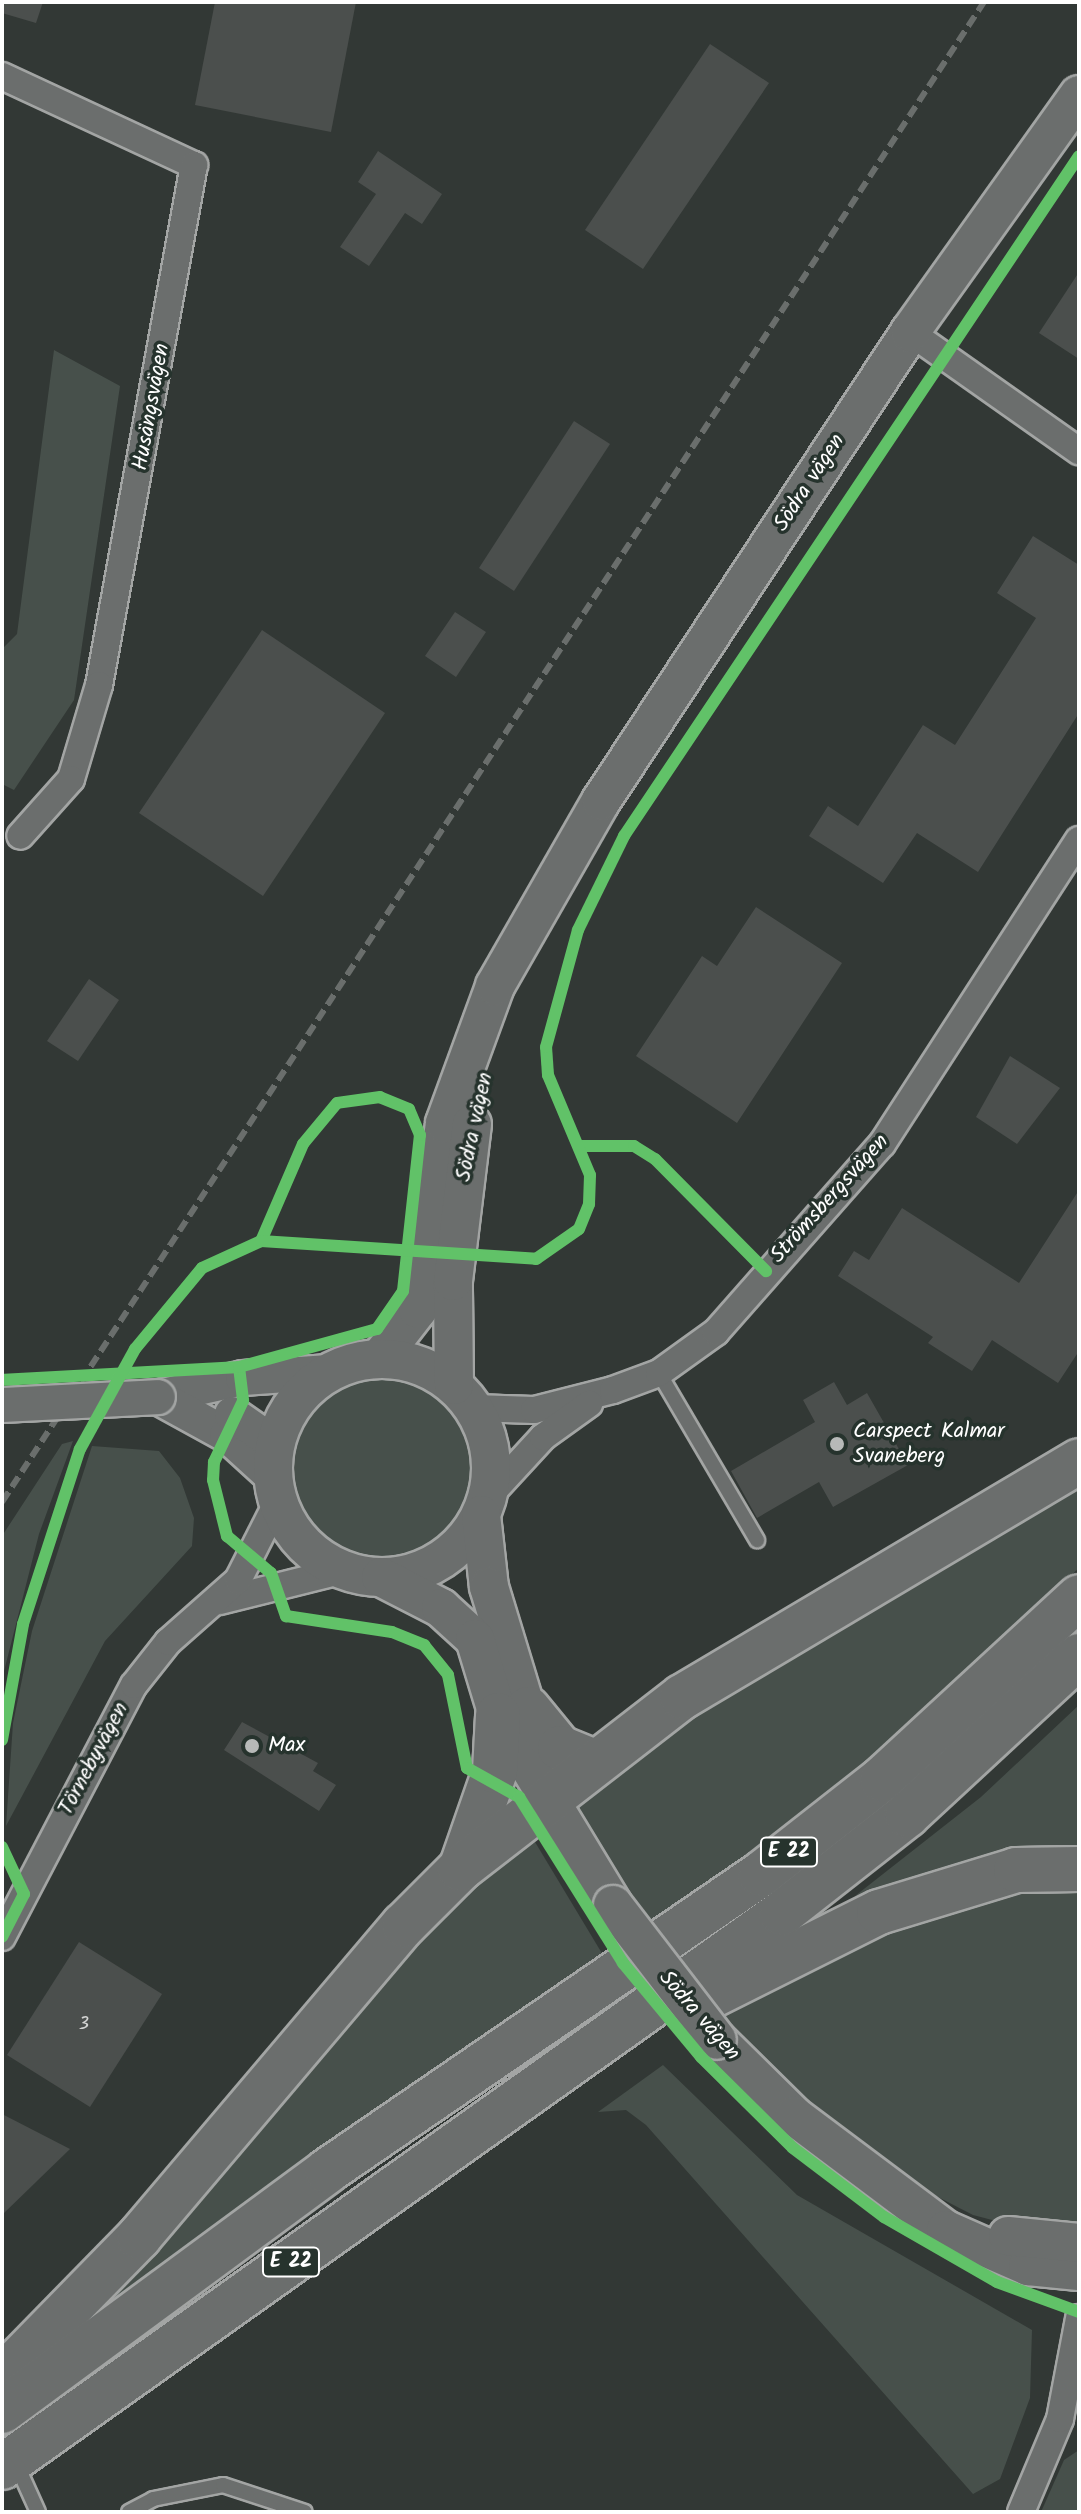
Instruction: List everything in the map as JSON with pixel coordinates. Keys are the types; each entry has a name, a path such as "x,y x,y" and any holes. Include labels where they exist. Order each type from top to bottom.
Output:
{"highway":[{"path":"2,2377 139,2237 363,1972 460,1869 592,1761 763,1646 1079,1461"},
{"name":"E 22","path":"2,2411 327,2171 761,1874 882,1779 1079,1597"},
{"name":"E 22","path":"8,2463 583,2060 907,1815 1079,1656"},
{"path":"460,1869 513,1712 560,1748 592,1761"},
{"path":"583,2060 879,1912 1016,1870 1079,1869"}],"main road":[{"name":"Södra vägen","path":"380,1358 421,1301 445,1123 460,1068 495,986 555,879 910,332 1079,95"},
{"name":"Södra vägen","path":"464,1397 453,1281 470,1132 498,1030 555,879"},
{"path":"380,1358 420,1365 464,1397 490,1452 484,1507 466,1538 434,1564 381,1577 344,1570 303,1543 275,1474 293,1404 329,1372 380,1358"},
{"name":"Södra vägen","path":"484,1507 489,1587 513,1712"},
{"name":"Södra vägen","path":"381,1577 441,1608 475,1639 513,1712 549,1795 613,1905 717,2040 794,2116 897,2194 986,2252 1028,2266 1079,2271"},
{"name":"Södra vägen","path":"897,2194 991,2232 1079,2243"}],"street":[{"name":"Husängsvägen","path":"2,76 194,165 99,685 71,779 20,836"},
{"path":"910,332 1079,451"},
{"name":"Strömsbergsvägen","path":"464,1397 534,1410 613,1390 659,1373 716,1332 882,1144 1079,840"},
{"path":"2,1405 158,1397 243,1378 329,1372"},
{"name":"Strömsbergsvägen","path":"484,1507 543,1437 613,1390"},
{"path":"158,1397 237,1415 275,1474"},
{"name":"Törnebyvägen","path":"2,1937 134,1685 168,1642 216,1602 252,1559 275,1474"},
{"name":"Törnebyvägen","path":"216,1602 344,1570"},
{"path":"1021,2512 1070,2419 1079,2318"}],"lane":[{"path":"659,1373 757,1540"},
{"path":"8,2463 38,2512"},
{"path":"129,2512 153,2499 223,2485 305,2512"}],"shaded area":[{"path":"54,350 120,386 74,700 14,790 2,784 2,649 17,634"},
{"path":"383,1379 417,1385 446,1405 466,1434 472,1468 466,1502 446,1531 417,1551 383,1557 349,1551 320,1531 300,1502 294,1468 300,1434 320,1405 349,1385"},
{"path":"73,1441 39,1534 2,1679 2,1536 62,1444"},
{"path":"92,1446 159,1451 180,1478 194,1518 192,1546 105,1641 6,1826 13,1723 32,1631"},
{"path":"1079,1479 1079,1568 834,1793 647,1932 581,1822 577,1802 597,1769"},
{"path":"1079,1705 1079,1852 982,1856 855,1896 981,1797"},
{"path":"532,1837 606,1960 36,2365 449,1899"},
{"path":"1079,1888 1079,2231 1031,2230 973,2215 905,2180 825,2122 719,2018 819,1959 892,1927 1018,1889"},
{"path":"663,2065 797,2195 1032,2330 1030,2398 1000,2479 973,2494 646,2125 626,2110 598,2112"},
{"path":"1079,2450 1079,2512 1041,2512 1064,2460"}],"building":[{"path":"2,2 43,2 36,23 2,13"},
{"path":"215,2 356,2 331,132 195,105"},
{"path":"710,44 769,83 643,269 585,230"},
{"path":"378,151 442,194 422,224 405,213 369,266 340,247 376,194 358,182"},
{"path":"1079,272 1079,359 1039,333"},
{"path":"574,421 610,444 514,591 479,568"},
{"path":"1033,536 1079,565 1079,713 978,872 917,833 883,883 809,836 828,806 858,826 923,725 955,745 1036,618 997,593"},
{"path":"455,612 486,632 456,677 425,656"},
{"path":"262,630 385,713 263,896 139,813"},
{"path":"756,907 842,963 737,1123 636,1056 702,956 717,966"},
{"path":"89,979 119,1000 78,1061 47,1041"},
{"path":"1010,1056 1060,1088 1017,1144 976,1117"},
{"path":"1079,1190 1079,1351 1058,1383 992,1340 972,1371 928,1343 933,1337 838,1276 854,1251 869,1260 902,1208 1019,1283"},
{"name":"Carspect Kalmar Svaneberg","path":"834,1382 847,1405 867,1393 908,1465 833,1507 819,1482 757,1518 731,1471 815,1422 803,1400"},
{"path":"242,1722 318,1763 313,1771 336,1785 319,1811 224,1750"},
{"path":"79,1942 162,1994 90,2107 7,2055"},
{"path":"2,2114 70,2149 2,2215"}],"railway":[{"path":"2,1502 984,2"}],"cycle path":[{"path":"2,1740 23,1624 80,1449 135,1349 202,1268 261,1241 536,1259 579,1229 589,1204 590,1175 548,1075 546,1047 578,930 624,836 1079,156"},
{"path":"2,1380 239,1367 377,1329 403,1291 420,1135 409,1109 380,1097 337,1103 303,1144 261,1241"},
{"path":"581,1146 634,1146 655,1159 766,1271"},
{"path":"239,1367 243,1401 214,1462 213,1480 227,1536 271,1573 286,1616 392,1632 424,1645 448,1675 467,1768 519,1797 623,1963 701,2057 793,2148 884,2217 997,2282 1079,2312"},
{"path":"2,1847 24,1894 2,1937"}],"place":[{"name":"Carspect Kalmar Svaneberg","path":"837,1444"},
{"name":"Max","path":"252,1746"}]}
